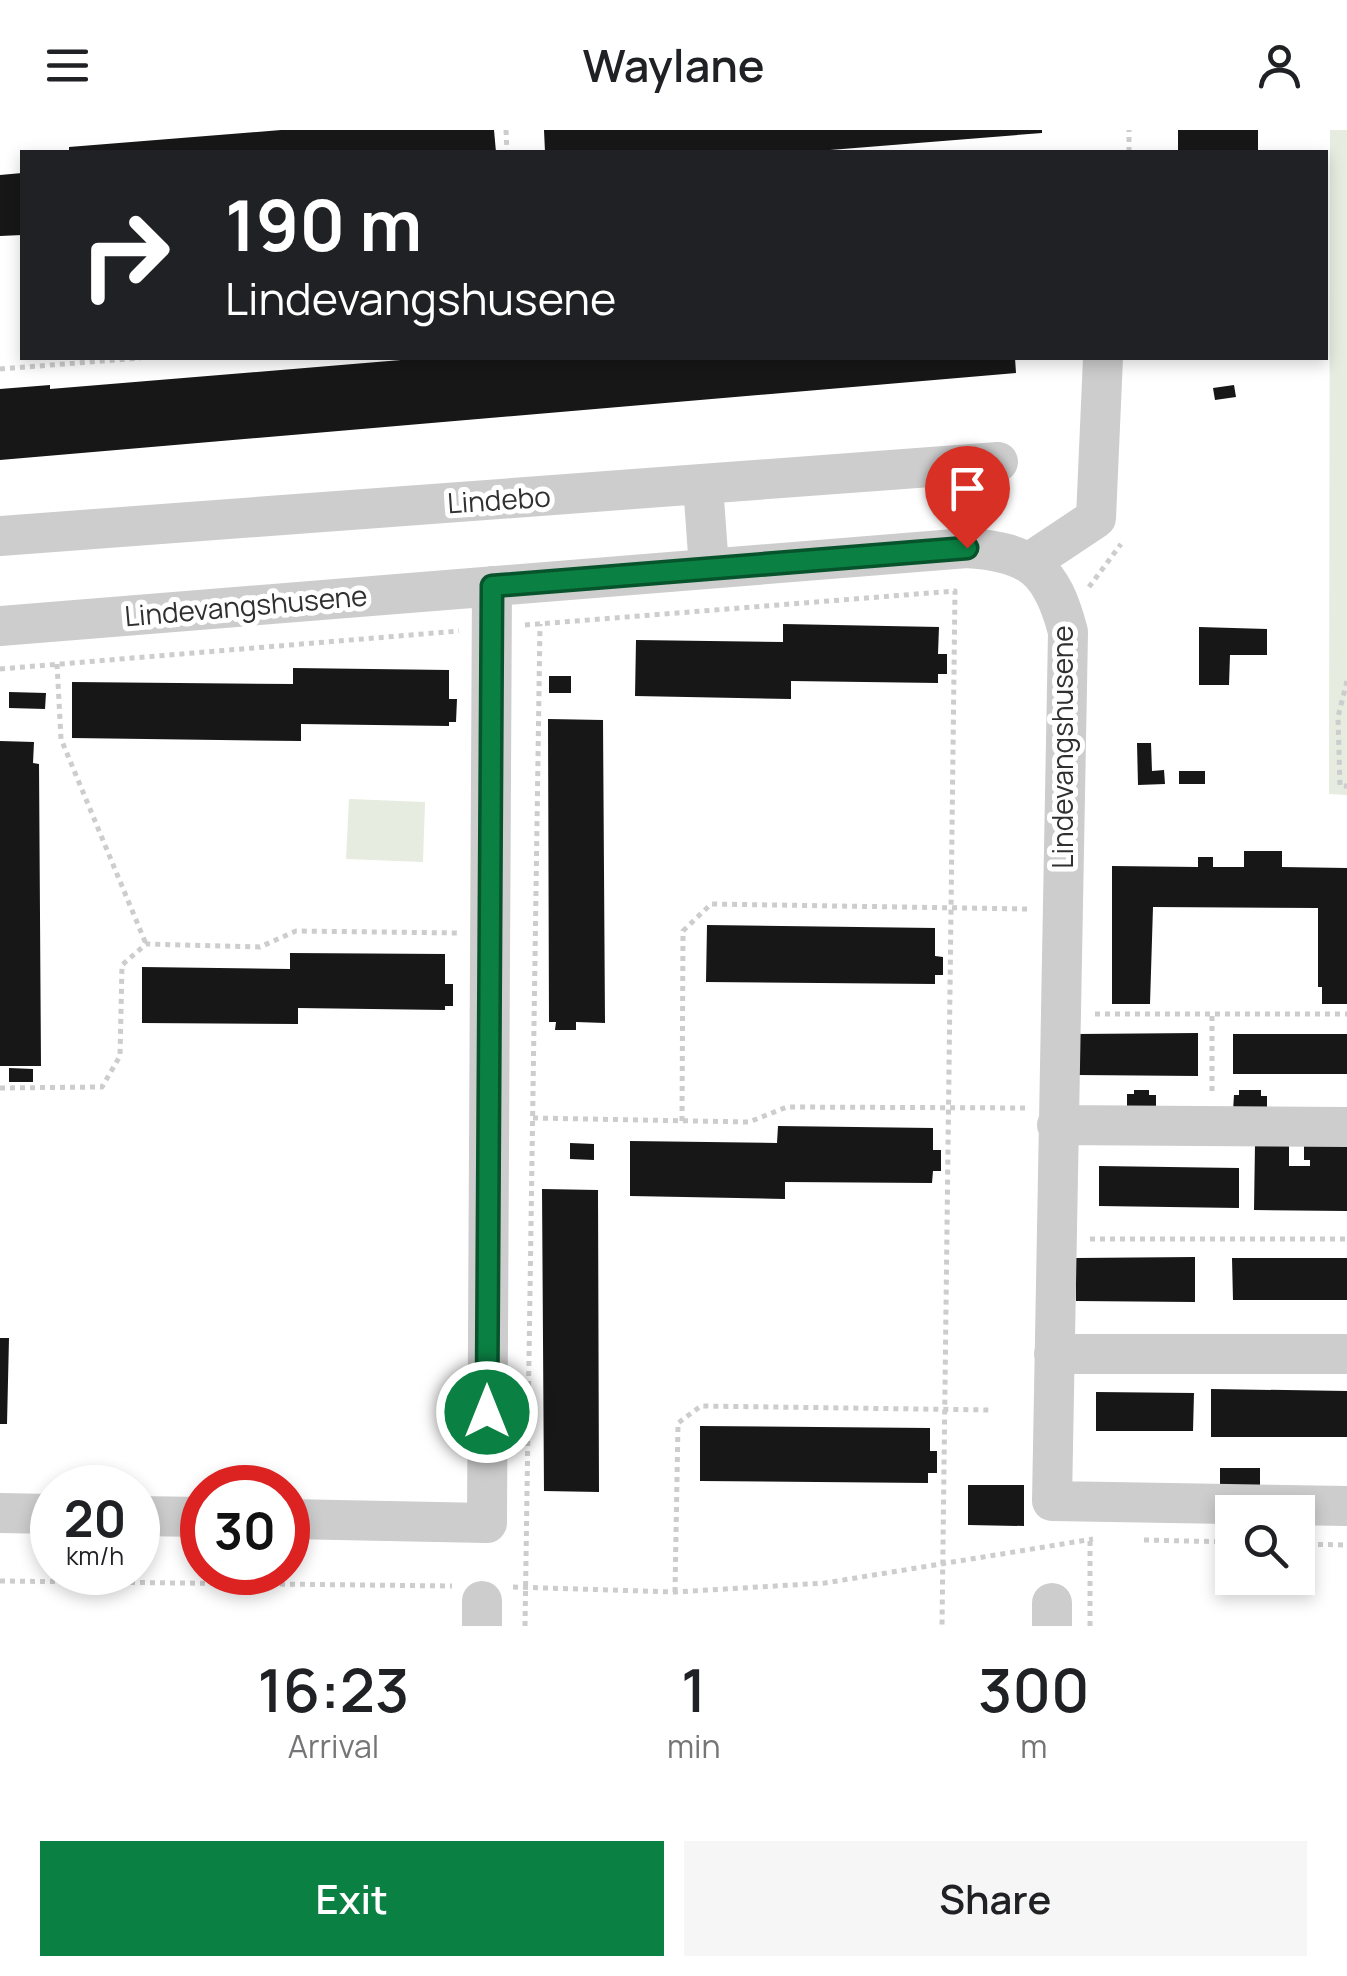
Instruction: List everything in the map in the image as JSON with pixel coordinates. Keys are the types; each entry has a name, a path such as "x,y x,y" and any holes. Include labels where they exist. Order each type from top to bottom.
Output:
{"street":[{"path":"1030,562 1096,518 1103,360"},
{"name":"Lindebo","path":"0,536 998,462"},
{"path":"703,485 709,568"},
{"name":"Lindevangshusene","path":"0,626 967,548 1001,550 1030,562 1049,580 1068,632 1054,1354 1078,1514"},
{"path":"310,1519 487,1522 492,586"},
{"path":"1058,1116 1212,1126 1347,1127"},
{"path":"1054,1354 1347,1354"},
{"path":"1078,1514 1347,1506"},
{"path":"0,1513 30,1514"}],"path":[{"path":"0,369 115,360"},
{"path":"0,669 955,591 942,1626"},
{"path":"525,1626 540,624"},
{"path":"57,664 60,739 146,944"},
{"path":"1347,681 1338,717 1340,786 1347,786"},
{"path":"682,1120 683,931 711,904 1062,910"},
{"path":"0,1088 102,1087 120,1056 122,966 146,944 260,947 296,931 489,934"},
{"path":"1060,1014 1347,1014"},
{"path":"1212,1014 1212,1126"},
{"path":"488,1118 749,1122 787,1107 949,1108 1058,1116"},
{"path":"1056,1239 1347,1240"},
{"path":"675,1592 678,1424 700,1406 990,1410"},
{"path":"1078,1514 1108,1539"},
{"path":"0,1581 481,1600 526,1587 675,1592 825,1584 943,1562 1078,1514"},
{"path":"1078,1514 1090,1626"},
{"path":"1126,1539 1215,1542"},
{"path":"1315,1544 1347,1545"}],"shaded area":[{"path":"1330,130 1347,130 1347,795 1329,794"},
{"path":"349,799 425,802 423,862 346,859"}],"building":[{"path":"281,130 494,130 496,150 69,150"},
{"path":"544,130 1042,130 830,150 545,150"},
{"path":"1178,130 1258,130 1258,150 1178,150"},
{"path":"20,173 20,235 0,236 0,175"},
{"path":"401,360 1015,360 1016,373 0,460 0,389 50,385 50,389"},
{"path":"1234,385 1236,397 1215,400 1213,388"},
{"path":"783,624 939,627 938,654 947,654 947,674 938,674 938,683 791,681 791,699 635,696 636,640 783,642"},
{"path":"1199,627 1267,629 1267,655 1230,655 1229,685 1199,685"},
{"path":"293,668 449,670 449,699 457,699 456,722 449,722 449,726 301,724 301,741 72,738 72,682 293,684"},
{"path":"549,676 571,676 571,693 549,693"},
{"path":"9,692 46,693 45,709 9,708"},
{"path":"548,719 603,720 605,1023 576,1022 576,1030 555,1030 556,1022 549,1022"},
{"path":"0,741 34,742 33,763 39,764 41,1066 0,1066"},
{"path":"1137,743 1151,743 1152,771 1164,770 1165,784 1138,785"},
{"path":"1179,771 1205,771 1205,784 1179,784"},
{"path":"1244,851 1282,851 1282,867 1347,868 1347,1004 1322,1004 1322,987 1318,987 1318,908 1153,907 1150,1004 1112,1004 1112,866 1198,867 1198,857 1213,857 1213,867 1244,867"},
{"path":"707,925 935,928 935,956 943,957 943,975 935,975 935,984 706,982"},
{"path":"290,953 445,954 445,984 453,984 453,1006 445,1006 445,1010 298,1008 298,1024 142,1023 142,967 290,969"},
{"path":"1198,1033 1198,1076 1078,1075 1078,1034"},
{"path":"1233,1034 1347,1034 1347,1074 1233,1074"},
{"path":"9,1068 33,1069 33,1082 9,1082"},
{"path":"1134,1090 1149,1090 1149,1095 1156,1095 1156,1111 1127,1111 1127,1094 1134,1094"},
{"path":"1239,1090 1261,1090 1261,1096 1267,1096 1267,1111 1233,1111 1234,1095 1239,1095"},
{"path":"778,1126 933,1128 933,1150 941,1150 941,1171 933,1171 932,1183 785,1182 785,1199 630,1196 630,1141 777,1143"},
{"path":"570,1143 594,1144 594,1160 570,1159"},
{"path":"1255,1144 1289,1145 1289,1166 1310,1166 1310,1160 1304,1160 1304,1145 1347,1144 1347,1211 1254,1210"},
{"path":"1099,1166 1239,1168 1239,1208 1099,1206"},
{"path":"542,1189 598,1190 599,1492 544,1491"},
{"path":"1195,1257 1195,1302 1076,1301 1076,1258"},
{"path":"1232,1258 1347,1258 1347,1300 1233,1300"},
{"path":"0,1338 9,1338 7,1424 0,1424"},
{"path":"1211,1389 1347,1391 1347,1437 1211,1437"},
{"path":"1096,1392 1194,1393 1193,1431 1096,1431"},
{"path":"700,1426 930,1428 930,1451 937,1451 937,1473 928,1473 928,1483 700,1481"},
{"path":"1220,1468 1260,1468 1260,1490 1220,1490"},
{"path":"968,1485 1024,1485 1024,1526 968,1525"}],"route":[{"path":"487,1412 492,586 967,548"}]}
